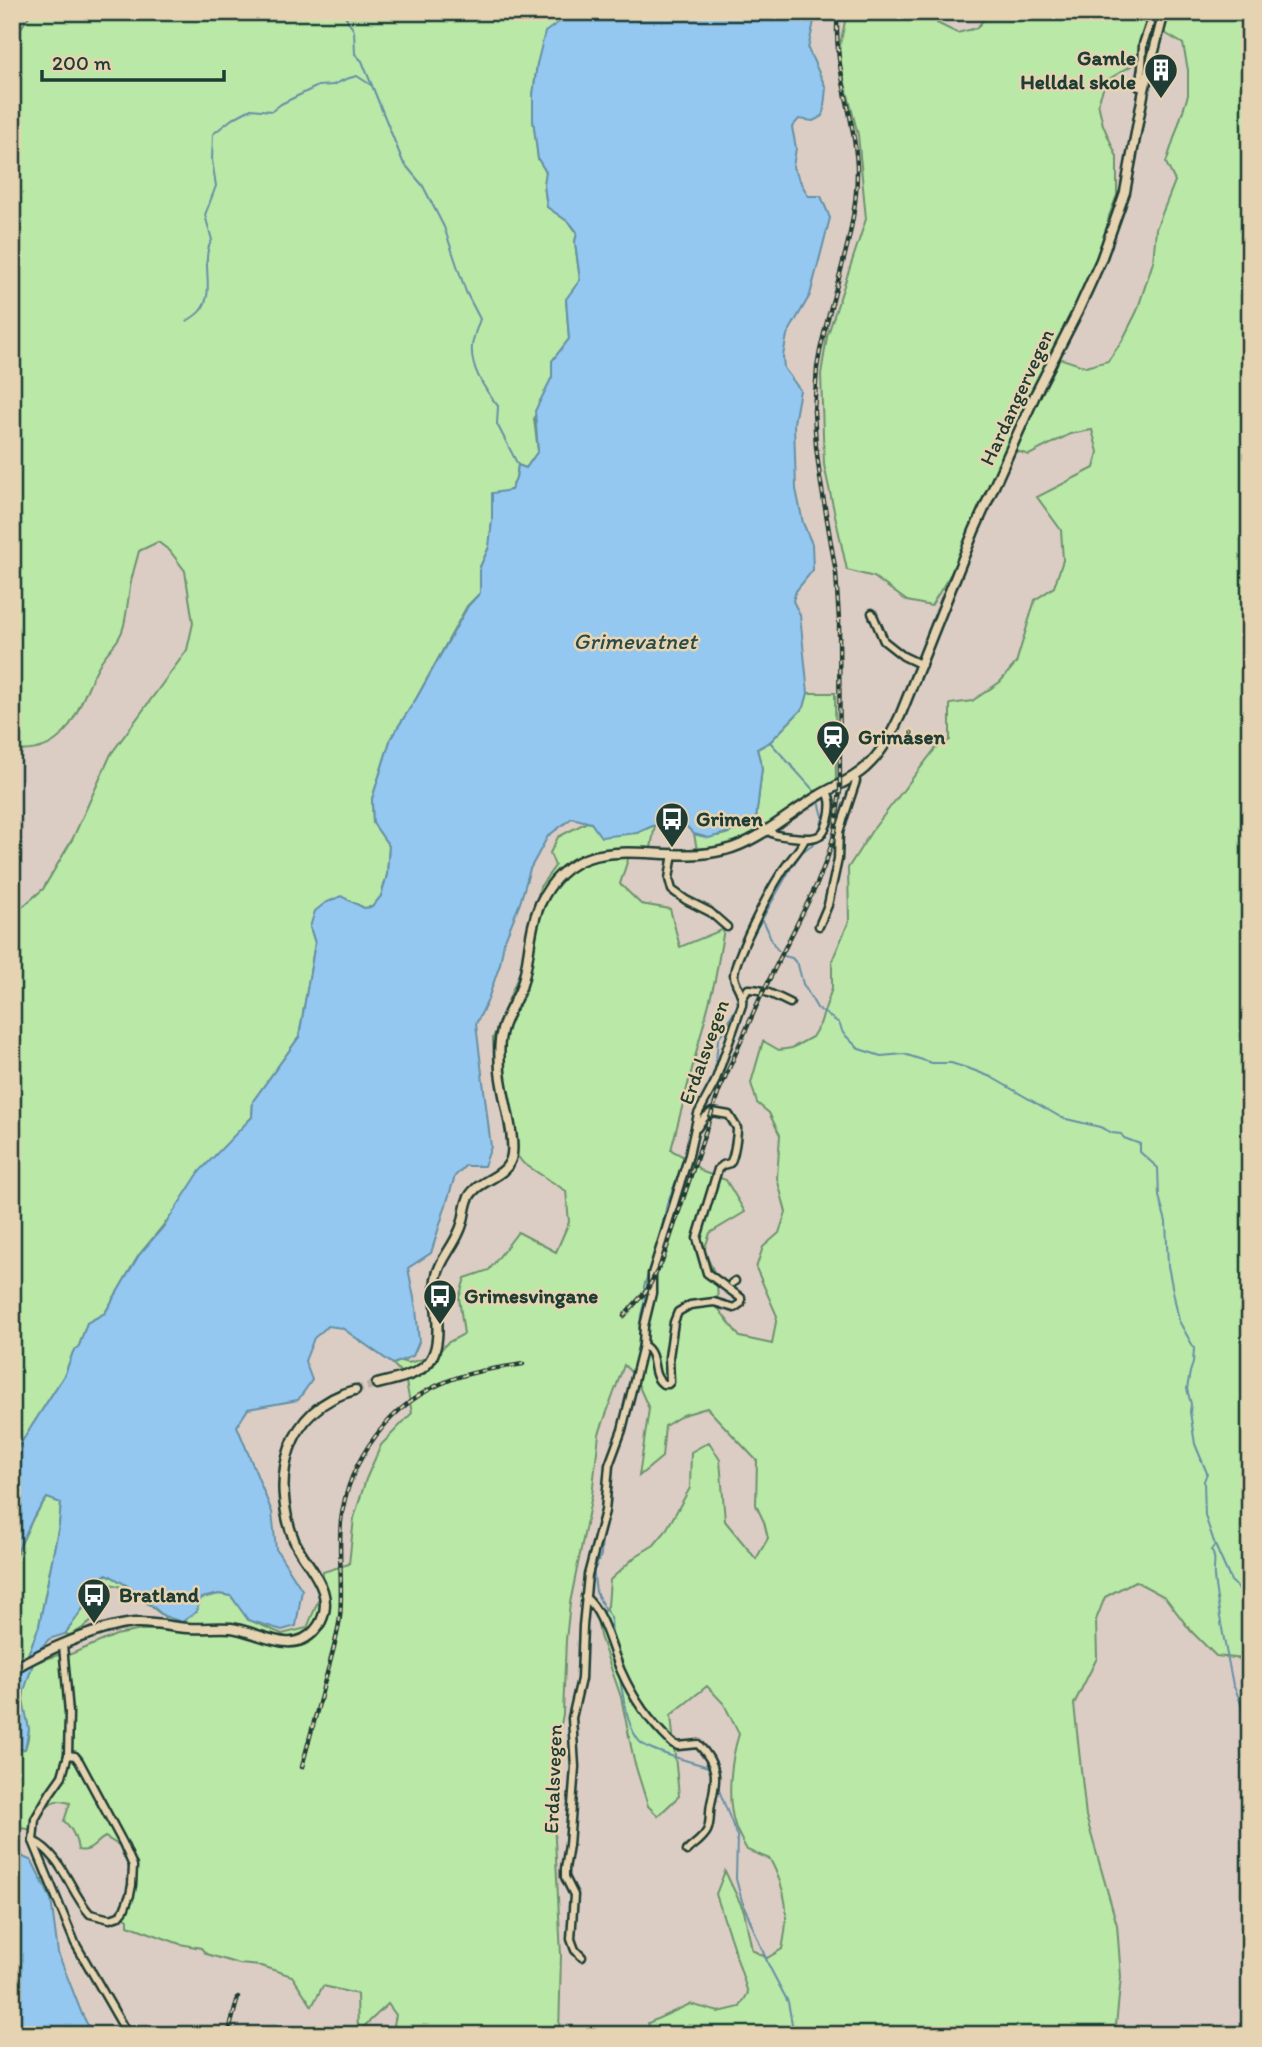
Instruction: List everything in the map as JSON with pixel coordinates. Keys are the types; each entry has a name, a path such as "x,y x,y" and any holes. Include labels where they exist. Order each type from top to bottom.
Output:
{"main road":[{"name":"Hardangervegen","path":"377,1384 410,1376 431,1360 437,1343 435,1284 438,1272 460,1231 471,1193 477,1186 500,1174 511,1160 512,1141 502,1089 500,1040 504,1022 521,989 532,928 543,899 555,881 569,867 592,856 625,851 703,854 744,843 854,776 865,768 886,744 922,664 974,531 1036,393 1101,260 1125,192 1138,118 1164,12"},
{"path":"15,1668 105,1629 137,1623 234,1629 286,1643 298,1642 310,1636 322,1620 325,1598 291,1530 285,1496 285,1462 295,1434 308,1416 334,1396 355,1390"}],"street":[{"path":"1139,87 1143,44 1154,12"},
{"path":"1143,44 1155,47"},
{"path":"872,613 884,641 903,656 922,664"},
{"path":"818,926 828,905 838,859 839,832 856,781 854,776"},
{"name":"Erdalsvegen","path":"582,1957 575,1950 571,1939 574,1895 565,1877 575,1767 572,1718 581,1679 585,1597 605,1511 610,1461 618,1445 643,1345 644,1326 652,1293 652,1274 690,1155 701,1108 715,1082 740,1011 743,997 734,975 743,947 779,875 812,837 825,831 829,824 832,803 820,795"},
{"path":"766,829 776,835 812,837"},
{"path":"673,853 669,879 672,890 710,912 727,927"},
{"path":"743,997 748,989 753,988 790,1003"},
{"name":"Erdalsvegen","path":"643,1345 653,1355 657,1379 668,1384 673,1326 678,1312 690,1305 714,1302 734,1308 741,1303 741,1298 707,1273 697,1234 718,1169 730,1164 734,1158 737,1128 729,1115 712,1112 707,1114 696,1129"},
{"path":"585,1597 603,1623 621,1672 642,1711 672,1743 678,1746 698,1744 714,1770 716,1786 708,1827 703,1838 687,1851"},
{"path":"63,1645 69,1713 68,1755 62,1776 35,1819 33,1841 75,1943 128,2035"},
{"path":"33,1841 40,1844 59,1865 90,1914 110,1919 119,1916 124,1910 132,1885 131,1859 79,1761 75,1756 68,1755"}],"green space":[{"path":"32,12 562,12 537,64 533,119 538,159 546,172 544,185 547,207 570,223 577,233 575,242 580,280 566,300 569,339 552,361 552,377 534,419 538,451 526,468 518,465 511,490 504,492 492,521 489,547 480,567 480,593 467,606 416,699 391,738 372,799 373,823 389,846 387,875 381,896 373,907 364,908 341,897 310,927 315,943 299,1037 253,1101 252,1117 139,1255 105,1313 87,1323 65,1374 12,1457 12,911 21,908 43,889 73,838 111,754 187,650 193,623 185,571 170,551 158,542 139,551 123,630 93,676 71,723 49,745 33,750 12,750 12,41"},
{"path":"847,12 936,12 937,23 957,33 977,28 989,12 1250,12 1250,1670 1244,1659 1216,1656 1190,1630 1165,1597 1135,1581 1105,1597 1096,1620 1097,1658 1074,1704 1086,1816 1117,1925 1121,1977 1115,2035 651,2035 648,2023 690,2004 719,2012 740,2007 748,1993 716,1894 725,1871 744,1911 752,1950 767,1958 782,1949 786,1913 783,1892 770,1859 747,1850 736,1828 730,1791 739,1734 724,1704 707,1686 671,1715 679,1796 658,1816 648,1806 634,1761 621,1697 600,1636 597,1619 608,1606 610,1580 636,1556 654,1545 665,1532 690,1488 691,1452 709,1442 720,1460 725,1521 756,1559 768,1538 756,1505 757,1461 707,1408 683,1415 665,1426 662,1457 639,1476 649,1409 634,1375 624,1365 599,1434 592,1495 570,1603 566,1640 563,1714 556,1751 559,1797 554,1820 561,1955 559,2035 395,2035 393,2030 396,2015 388,2004 358,2032 357,1994 323,1986 312,2006 292,1976 206,1954 201,1948 180,1944 128,1925 124,1914 133,1894 136,1873 134,1858 130,1852 105,1837 90,1849 78,1850 74,1834 64,1821 70,1803 58,1801 48,1807 45,1805 36,1830 12,1827 12,1793 17,1782 12,1779 12,1750 25,1749 28,1733 23,1705 25,1685 31,1664 58,1655 71,1654 116,1635 158,1630 165,1617 131,1592 108,1584 98,1594 98,1615 78,1631 65,1634 82,1610 92,1586 107,1574 128,1586 164,1616 196,1612 201,1598 219,1594 231,1596 249,1620 282,1634 307,1628 321,1594 323,1572 349,1564 354,1518 366,1479 381,1445 412,1413 405,1377 393,1364 435,1356 447,1343 464,1334 459,1298 465,1278 489,1270 518,1232 556,1252 569,1222 566,1191 523,1163 512,1149 503,1118 494,1063 493,1038 521,969 540,887 555,866 550,853 558,837 587,822 637,833 655,825 650,854 630,853 620,884 641,904 670,909 680,947 724,929 715,980 671,1150 688,1159 703,1172 726,1180 745,1212 710,1233 704,1251 717,1278 718,1308 740,1337 772,1344 777,1316 756,1268 763,1247 779,1233 786,1212 777,1178 780,1135 769,1113 757,1103 751,1083 763,1041 779,1050 792,1048 812,1037 820,1024 832,988 832,961 849,921 848,868 871,832 935,749 950,740 950,704 972,701 1000,682 1016,663 1035,600 1054,587 1063,560 1061,530 1037,497 1094,468 1098,452 1092,430 1070,434 1029,455 1010,449 958,562 931,606 907,601 874,577 847,570 824,465 821,374 827,337 866,219 858,135 838,55","holes":["1158,29 1183,44 1188,70 1188,95 1166,163 1175,181 1156,229 1153,262 1137,311 1108,361 1086,367 1056,357 1103,250 1109,216 1117,195 1117,157 1103,125 1098,103 1106,81 1134,64"]},
{"path":"808,693 835,693 836,782 744,840 721,848 697,850 694,834 719,836 756,819 762,768 757,749 770,742 804,707"},
{"path":"48,1497 61,1503 39,1626 22,1670 12,1671 12,1563 33,1518"}],"water":[{"name":"Grimevatnet","path":"562,12 816,12 808,49 826,88 823,116 813,121 799,119 792,127 796,148 793,167 808,196 821,196 830,218 810,295 787,335 783,356 784,368 800,390 794,423 796,489 803,523 812,544 813,570 796,591 793,601 800,615 808,693 804,707 770,742 757,749 762,768 756,819 737,830 709,838 694,834 684,824 668,819 637,833 601,837 591,823 572,818 548,836 530,869 504,942 500,964 487,1002 476,1024 491,1147 484,1166 465,1166 455,1176 431,1253 408,1268 419,1342 413,1356 393,1364 342,1328 328,1326 314,1338 305,1361 312,1380 298,1400 248,1409 237,1426 272,1512 276,1549 302,1590 296,1626 282,1630 248,1620 231,1596 219,1594 201,1598 196,1612 182,1622 164,1616 128,1586 107,1574 89,1589 83,1608 65,1634 49,1639 37,1652 24,1691 23,1700 29,1729 25,1749 12,1750 12,1683 22,1670 39,1626 61,1503 47,1498 33,1518 12,1563 12,1457 65,1374 87,1323 105,1313 139,1255 165,1225 200,1171 252,1117 253,1101 299,1037 315,943 310,927 315,911 341,896 364,908 372,907 381,896 387,875 389,846 373,823 372,799 391,738 468,606 480,593 480,567 489,547 492,493 511,490 518,465 526,468 538,451 535,411 552,377 552,361 569,339 566,299 580,280 575,242 577,232 570,223 547,207 544,185 546,172 538,159 533,119 537,64 545,32 559,22"},
{"path":"12,1829 23,1857 32,1861 51,1899 58,1953 93,2035 12,2035"}],"waterway":[{"path":"343,12 354,31 355,54 362,61 403,162 423,186 444,227 466,292 480,319 473,343 473,362 484,386 498,406 497,424 518,465"},
{"path":"187,321 200,311 207,295 207,257 212,240 205,215 216,186 212,160 213,134 251,109 272,111 318,86 333,85 357,76 371,85"},
{"path":"770,742 816,793"},
{"path":"819,801 823,817 819,833"},
{"path":"748,944 791,868 802,852 817,838"},
{"path":"762,920 779,951"},
{"path":"784,956 792,958 798,965 803,984 817,1008 839,1023 843,1033 859,1049 881,1056 904,1054 932,1063 951,1063 991,1077 1062,1118 1100,1127 1140,1144 1140,1152 1158,1168 1159,1196 1166,1222 1168,1266 1179,1321 1194,1348 1187,1389 1195,1444 1207,1473 1204,1481 1205,1516 1215,1545 1211,1550 1218,1604 1233,1685 1250,1738"},
{"path":"737,977 740,962"},
{"path":"715,1072 718,1040 739,1003"},
{"path":"697,1109 703,1099"},
{"path":"658,1246 667,1204 685,1158"},
{"path":"638,1352 645,1299 644,1286 656,1252"},
{"path":"612,1637 611,1617 596,1592 594,1570 601,1555 602,1536 610,1505 614,1458"},
{"path":"1215,1545 1231,1581 1244,1598 1250,1618"},
{"path":"619,1674 628,1719 640,1742 662,1753 708,1767 713,1777"},
{"path":"717,1785 737,1836 736,1879 742,1901 769,1966 788,2002 794,2035"}],"tunnel":[{"path":"355,1390 377,1384"}],"railway":[{"path":"624,1316 647,1290 662,1262 719,1091 760,998 817,884 835,831 840,791 839,620 836,573 820,478 814,411 820,351 849,237 856,191 855,147 838,51 838,12"},
{"path":"302,1767 339,1626 340,1533 345,1498 363,1455 391,1418 429,1390 468,1374 523,1364"},
{"path":"228,2035 238,1997"}],"place":[{"name":"Gamle Helldal skole","path":"1161,100"},
{"name":"Grimåsen","path":"833,767"},
{"name":"Grimen","path":"672,849"},
{"name":"Grimesvingane","path":"440,1326"},
{"name":"Bratland","path":"94,1625"}]}
